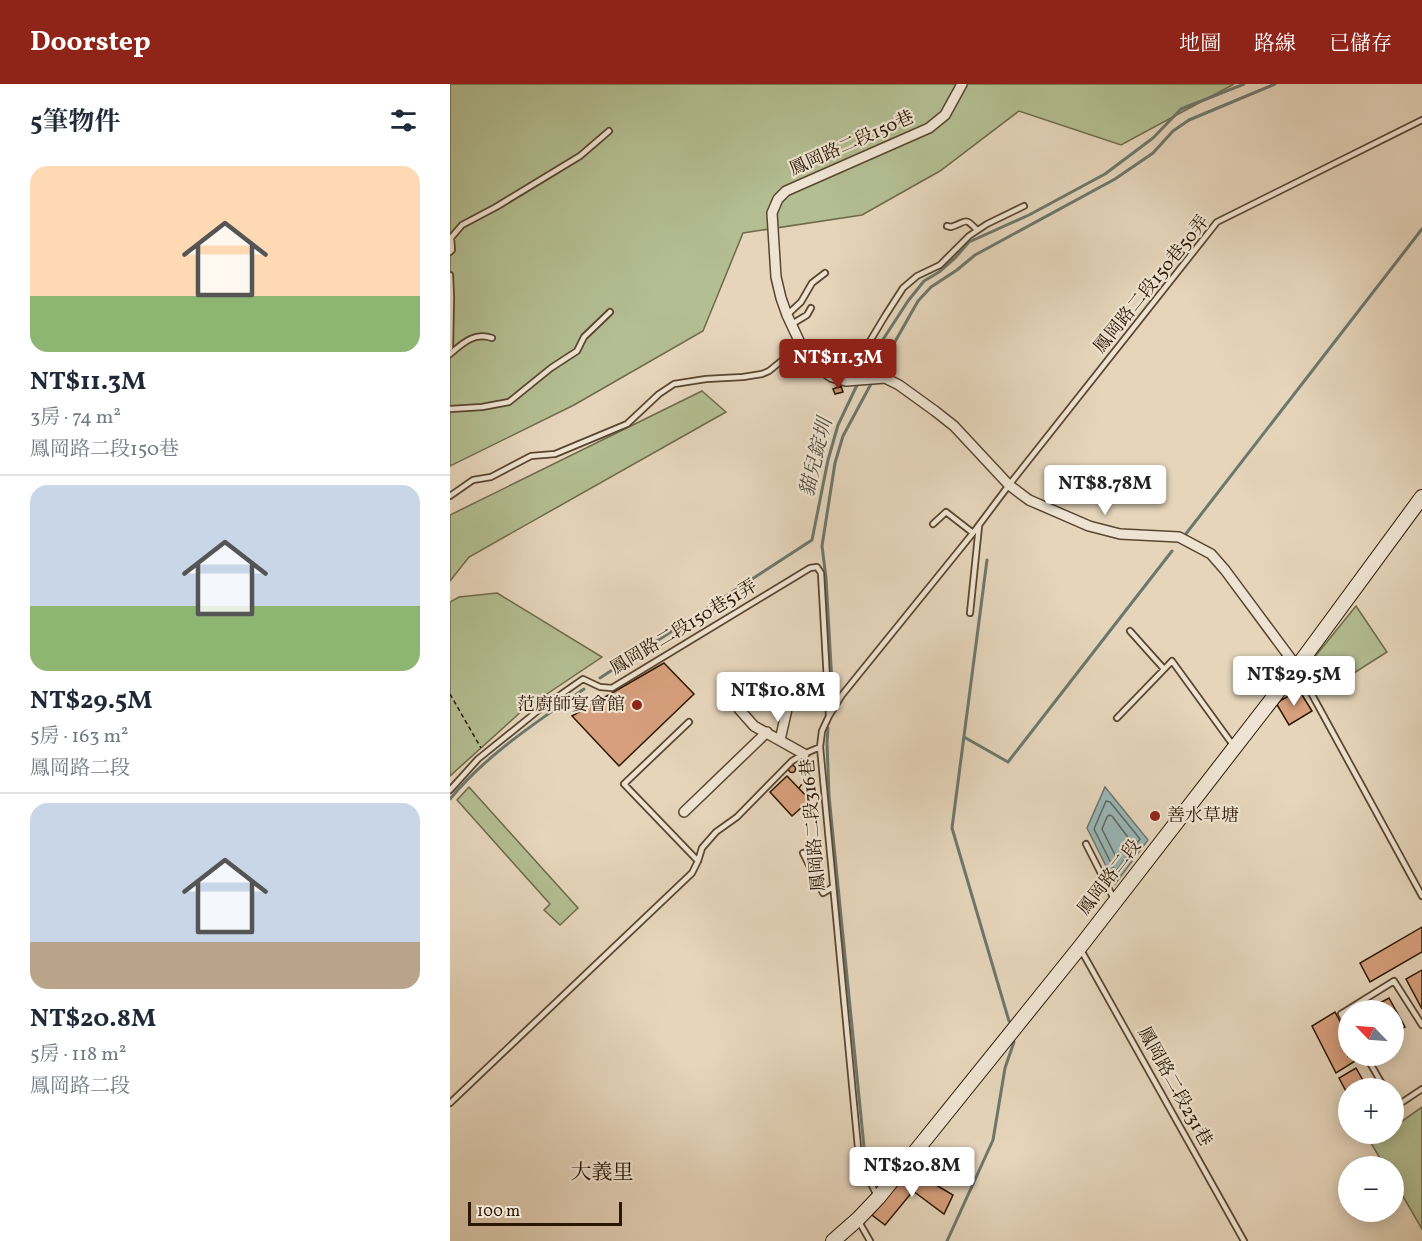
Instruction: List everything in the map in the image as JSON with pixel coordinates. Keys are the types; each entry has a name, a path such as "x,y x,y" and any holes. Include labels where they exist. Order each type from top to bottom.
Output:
{"street":[{"name":"鳳岡路二段150巷","path":"851,380 832,377 819,368 801,345 789,319 776,277 772,213 777,199 786,191 928,128 945,115 962,84"},
{"path":"851,380 885,378 899,385 954,426 1009,485 1029,500 1089,526 1120,534 1179,537 1211,554 1226,570 1297,667"},
{"name":"鳳岡路二段","path":"833,1241 878,1198 1080,947 1297,667 1422,497"},
{"path":"780,740 792,687"},
{"path":"739,709 754,726 804,753"},
{"path":"684,812 767,732"}],"lane":[{"name":"鳳岡路二段150巷50弄","path":"1009,485 1217,222 1422,120"},
{"path":"450,252 452,250 450,239 462,225 580,156 609,131"},
{"path":"851,380 903,288 917,276 940,265 977,230 1024,206"},
{"path":"947,226 951,227 964,221 970,222 977,230"},
{"path":"789,319 812,283 825,273"},
{"path":"450,275 450,348"},
{"path":"789,319 807,315 811,308"},
{"path":"450,409 509,402 551,368 577,351 584,337 610,312"},
{"path":"450,354 469,338 486,336 492,338"},
{"path":"450,496 473,480 491,477 531,456 555,454 627,424 674,384 762,374 801,345"},
{"name":"鳳岡路二段150巷51弄","path":"820,747 822,731 842,695 1009,485"},
{"path":"933,524 946,512 973,533"},
{"path":"970,613 979,524"},
{"name":"鳳岡路二段150巷51弄","path":"450,790 484,754 540,709 583,679 600,687 612,688 810,568 817,567 821,573 829,716"},
{"path":"1130,631 1164,669"},
{"path":"1117,718 1172,661 1235,747"},
{"path":"1297,667 1422,896"},
{"path":"689,722 624,784 698,861"},
{"name":"鳳岡路二段316巷","path":"450,1103 692,873 702,848 716,832 737,817 792,761 820,747 859,1158 878,1198"},
{"path":"1086,844 1115,901"},
{"path":"803,853 823,893 833,887"},
{"name":"鳳岡路二段231巷","path":"1080,947 1244,1241"},
{"path":"1363,1000 1394,981 1422,1025"},
{"path":"1404,1101 1422,1089"},
{"path":"858,1219 870,1241"}],"path":[{"path":"450,694 484,754"},
{"path":"798,788 802,784"}],"green space":[{"path":"450,84 1234,84 1121,145 1019,111 940,171 862,215 743,233 703,331 574,405 450,466"},
{"path":"702,391 726,412 469,557 450,581 450,515"},
{"path":"497,593 602,657 523,710 450,776 450,602 459,597"},
{"path":"1356,606 1387,652 1332,687 1313,659"},
{"path":"469,787 578,908 560,925 544,910 550,904 457,800"},
{"path":"1422,1107 1422,1229 1404,1198 1404,1156 1379,1156 1372,1144 1404,1144 1404,1120"}],"water":[{"path":"1105,787 1148,840 1115,884 1087,828"}],"building":[{"path":"841,386 843,392 835,394 833,389"},
{"name":"范廚師宴會館","path":"664,663 694,694 619,766 572,716"},
{"path":"1316,669 1326,682 1317,688 1307,675"},
{"path":"1299,690 1312,711 1289,725 1276,703"},
{"path":"792,765 796,769 792,773 788,769"},
{"path":"787,776 810,800 792,816 770,792"},
{"path":"1422,927 1422,952 1370,982 1360,963"},
{"path":"1422,970 1422,1009 1406,979"},
{"path":"1335,1012 1338,1018 1338,1066 1347,1066 1336,1073 1312,1026"},
{"path":"1356,1068 1362,1078 1339,1078"},
{"path":"921,1176 953,1195 944,1214 913,1191 885,1225 872,1215 901,1179 913,1186"}],"waterway":[{"name":"貓兒錠圳","path":"861,377 908,301 924,281 939,272 969,242 1029,215 1105,174 1153,138 1181,109 1244,84"},
{"path":"875,377 918,301 931,287 975,255 1115,179 1153,153 1173,131 1189,120 1275,84"},
{"path":"1185,535 1422,229"},
{"path":"831,703 826,578 822,546 835,463 843,436 872,382"},
{"name":"貓兒錠圳","path":"600,678 812,540 828,460 838,425 858,383"},
{"path":"964,737 1008,762 1172,551"},
{"path":"987,560 952,828 1009,1021"},
{"name":"貓兒錠圳","path":"450,799 496,753 584,689"},
{"path":"828,728 829,796 865,1157"},
{"path":"947,1241 993,1140 1005,1068 1014,1042"}],"place":[{"name":"范廚師宴會館","path":"637,705"},
{"name":"善水草塘","path":"1155,816"}],"district":[{"name":"大義里","path":"602,1173"}]}
